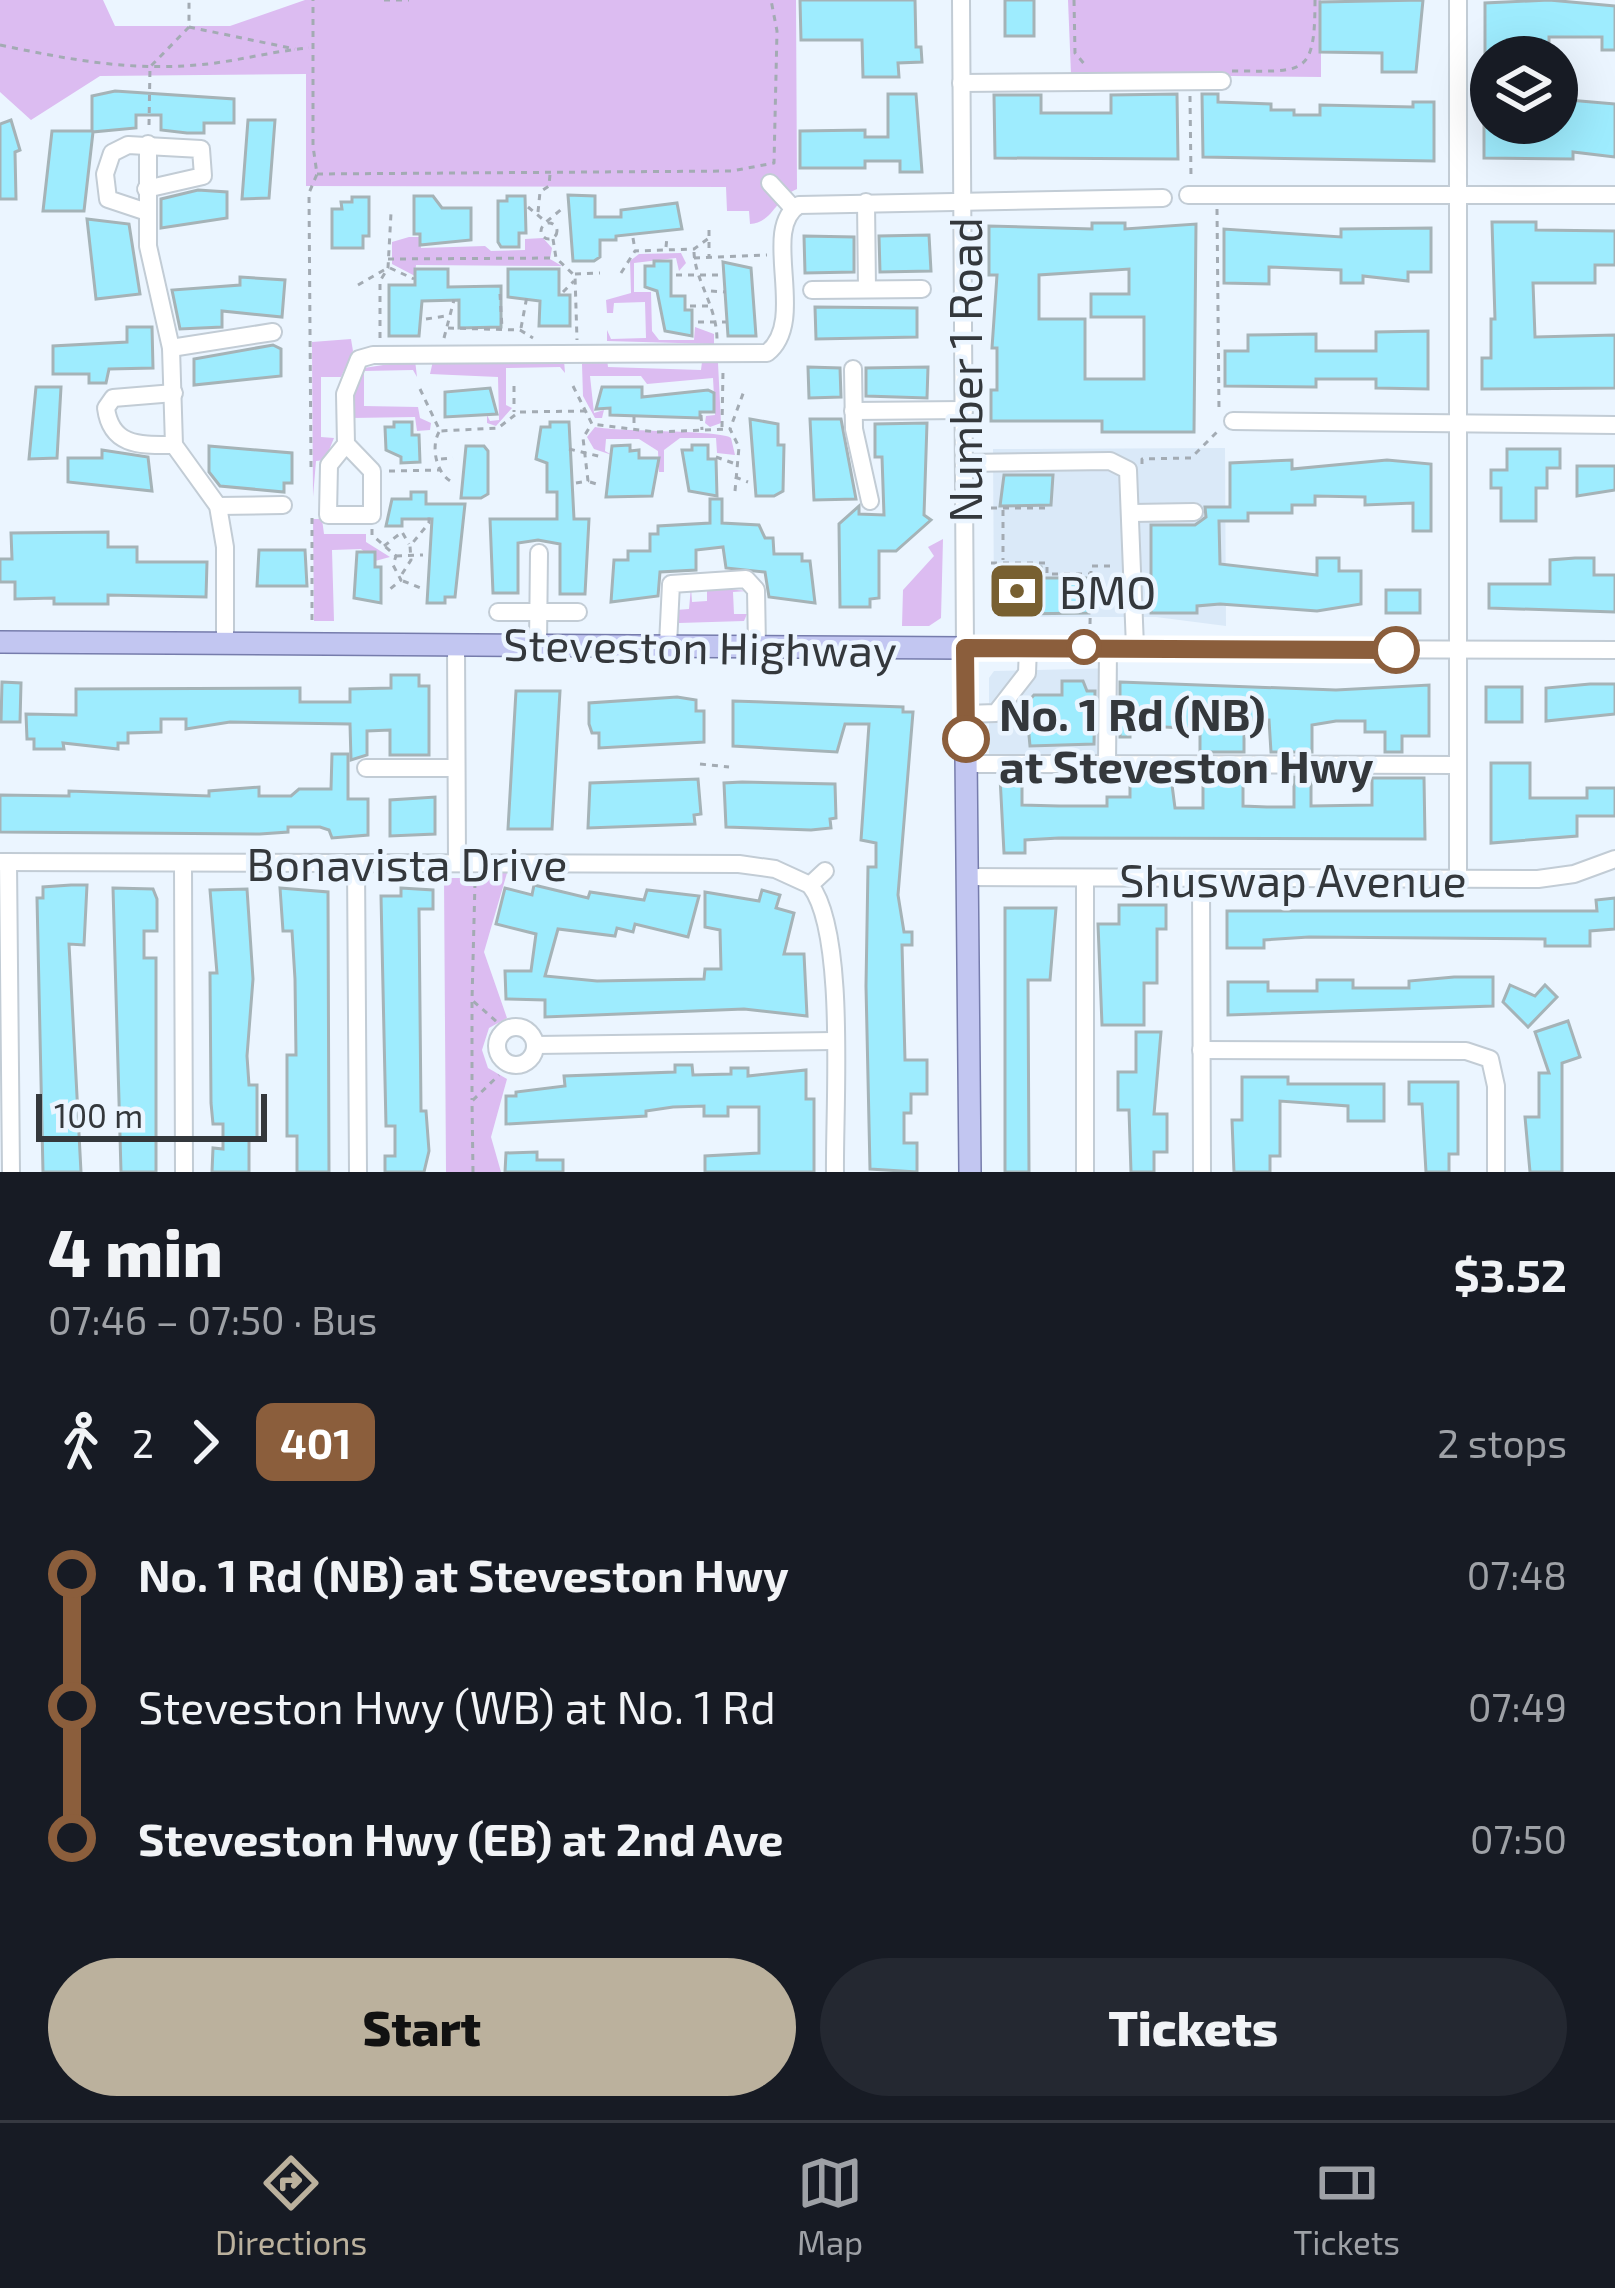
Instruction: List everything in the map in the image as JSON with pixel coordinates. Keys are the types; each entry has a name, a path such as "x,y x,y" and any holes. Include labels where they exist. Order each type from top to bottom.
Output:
{"main road":[{"name":"Steveston Highway","path":"0,642 965,648"},
{"name":"Number 1 Road","path":"965,648 970,1172"}],"street":[{"name":"Number 1 Road","path":"961,0 965,648"},
{"path":"1458,0 1458,878"},
{"path":"961,83 1190,81 1227,76"},
{"path":"146,189 196,180 206,164 201,148 148,144 118,148 105,174 112,203 147,212"},
{"path":"148,144 151,265 171,349 174,445 218,506 225,547 225,643"},
{"path":"770,183 792,207"},
{"path":"1190,195 1615,195"},
{"path":"792,207 1163,198"},
{"path":"866,202 868,290"},
{"path":"346,444 372,471 372,515 328,515 329,465 346,444 348,382 359,359 373,355 761,355 781,339 783,227 792,207"},
{"path":"812,290 922,289"},
{"path":"171,349 273,332"},
{"path":"853,369 854,411 871,501"},
{"path":"174,393 113,398 106,408 112,432 121,440 174,445"},
{"path":"854,411 964,410"},
{"path":"1226,421 1615,425"},
{"path":"964,463 1116,462 1131,474 1135,647"},
{"path":"218,506 283,505"},
{"path":"1132,513 1194,512"},
{"path":"538,644 539,554"},
{"path":"668,644 671,584 746,579 756,590 757,647"},
{"path":"498,612 578,612"},
{"path":"456,644 457,862"},
{"name":"Steveston Highway","path":"965,648 1615,650"},
{"path":"965,714 996,713 1028,673 1028,648"},
{"path":"1107,764 1108,648"},
{"path":"966,764 1458,765"},
{"path":"366,768 455,768"},
{"name":"Shuswap Avenue","path":"967,877 1557,877 1615,859"},
{"path":"4,862 11,1172"},
{"name":"Bonavista Drive","path":"4,862 758,866 810,885"},
{"path":"356,863 358,1172"},
{"path":"183,865 184,1172"},
{"path":"825,871 810,885 831,945 835,1172"},
{"path":"1085,878 1085,1172"},
{"path":"1201,880 1202,1172"},
{"path":"536,1045 833,1041"},
{"path":"1201,1050 1466,1051 1490,1059 1496,1086 1496,1172"}],"path":[{"path":"148,144 149,67 189,27 189,0"},
{"path":"312,486 309,189 317,174 313,0"},
{"path":"384,0 409,0"},
{"path":"317,174 733,171 773,163 777,31 771,0"},
{"path":"1074,0 1075,53 1096,70"},
{"path":"1227,76 1296,70 1307,64 1315,48 1316,0"},
{"path":"189,27 297,49"},
{"path":"0,45 68,62 149,67 218,63 311,48"},
{"path":"1190,81 1190,195"},
{"path":"538,212 550,172"},
{"path":"1191,458 1226,421 1217,200"},
{"path":"528,207 556,230 556,258 575,277 577,340 560,339"},
{"path":"542,235 546,222 562,208"},
{"path":"380,345 380,281 387,269 392,213"},
{"path":"709,230 709,258"},
{"path":"530,235 553,238"},
{"path":"665,249 667,237"},
{"path":"621,273 635,251 633,238"},
{"path":"635,251 694,249 709,238"},
{"path":"694,249 716,322 725,419 721,428"},
{"path":"694,258 775,255"},
{"path":"388,259 556,258"},
{"path":"358,285 371,273 387,269 414,279"},
{"path":"563,292 575,277 601,273"},
{"path":"676,275 719,275"},
{"path":"709,290 726,292"},
{"path":"500,294 502,330"},
{"path":"520,330 527,296"},
{"path":"442,345 454,300"},
{"path":"690,306 712,306"},
{"path":"426,320 447,316"},
{"path":"698,322 726,322"},
{"path":"448,328 520,330 544,339"},
{"path":"440,431 503,427 514,413 514,386"},
{"path":"573,386 592,424"},
{"path":"419,388 440,431 433,448"},
{"path":"730,429 744,391"},
{"path":"514,413 585,410"},
{"path":"701,415 703,432"},
{"path":"606,424 609,417"},
{"path":"634,417 634,429"},
{"path":"458,419 458,430"},
{"path":"483,421 483,430"},
{"path":"592,424 703,432 730,429 739,448 735,491"},
{"path":"589,481 584,434 592,424"},
{"path":"572,434 584,434"},
{"path":"736,436 748,436"},
{"path":"425,448 433,448"},
{"path":"433,448 441,470 454,483"},
{"path":"739,448 749,448"},
{"path":"569,449 586,449 602,458"},
{"path":"716,457 735,464"},
{"path":"439,459 454,458"},
{"path":"372,471 441,470"},
{"path":"734,476 748,482"},
{"path":"576,483 600,485"},
{"path":"991,508 1047,508"},
{"path":"1003,508 1003,563"},
{"path":"312,510 312,625"},
{"path":"410,546 429,523 429,514"},
{"path":"372,515 372,535 384,547 396,556 423,555"},
{"path":"384,547 402,532 410,546 401,578 389,590"},
{"path":"393,565 396,556"},
{"path":"991,563 1047,563 1047,574 1090,574"},
{"path":"385,565 393,565"},
{"path":"393,565 401,578 423,589"},
{"path":"1090,625 1091,566 1133,566"},
{"path":"700,764 729,767"},
{"path":"473,1172 475,874"},
{"path":"472,1000 497,1022"},
{"path":"472,1101 499,1075"}],"shaded area":[{"path":"0,0 103,0 115,26 230,26 305,0 796,0 797,189 764,219 750,224 749,211 727,211 726,187 306,186 306,74 100,76 31,120 0,92"},
{"path":"1068,0 1321,0 1321,77 1071,74"},
{"path":"420,237 421,248 485,246 491,251 525,250 525,239 543,238 552,248 550,259 562,266 416,265 415,276 392,264 392,242"},
{"path":"681,253 686,263 679,271 676,258 634,263 634,292 651,292 652,331 659,340 694,340 695,327 714,334 714,344 607,341 607,330 611,339 646,338 645,302 614,303 613,313 607,313 606,300 631,293 630,261 639,254"},
{"path":"351,339 353,351 341,377 321,377 321,437 334,438 325,460 316,461 313,497 312,342"},
{"path":"588,358 607,359 608,367 701,370 702,362 718,363 721,423 710,427 705,423 706,416 715,415 713,378 647,384 641,376 590,376 594,413 604,410 602,418 595,418 583,396 582,364"},
{"path":"415,360 417,377 413,370 364,371 364,406 418,407 420,418 431,423 430,430 417,431 415,417 351,418 352,393 364,368"},
{"path":"564,360 565,373 560,367 506,368 506,405 512,408 496,426 487,423 487,415 490,421 499,420 498,377 430,374 433,361"},
{"path":"595,427 724,435 731,438 735,455 717,453 716,438 680,438 664,450 664,472 659,472 658,451 639,439 606,439 605,451 612,455 594,449 587,437"},
{"path":"1225,448 1226,626 1156,617 1004,617 994,607 993,449"},
{"path":"313,519 322,519 324,534 366,534 366,542 390,557 375,561 361,549 332,550 334,621 314,621"},
{"path":"943,539 941,618 929,626 902,626 903,590 934,556 928,547"},
{"path":"691,587 692,602 707,601 707,587 747,591 733,592 734,614 747,614 744,621 679,623 676,610 689,609"},
{"path":"1118,668 1117,758 989,759 989,678 994,671"},
{"path":"485,873 507,873 484,952 507,1018 489,1028 482,1050 488,1068 507,1079 491,1137 501,1172 446,1172 444,878 484,878"}],"building":[{"path":"800,0 915,0 916,47 921,47 922,62 898,63 899,77 863,77 862,40 801,40"},
{"path":"1005,0 1034,0 1034,36 1005,36"},
{"path":"1423,0 1416,72 1382,72 1382,53 1320,52 1320,2"},
{"path":"1549,0 1615,6 1615,50 1602,50 1602,37 1485,36 1485,3"},
{"path":"115,91 234,99 234,123 204,123 204,133 187,133 161,130 161,115 136,115 136,128 93,132 84,211 43,211 52,131 92,131 92,96"},
{"path":"888,94 916,94 922,172 900,172 900,161 865,161 865,168 800,168 800,131 865,130 865,137 888,137"},
{"path":"1177,94 1178,159 995,158 994,95 1041,95 1041,113 1111,113 1111,95"},
{"path":"1202,94 1218,94 1218,102 1271,104 1271,110 1294,110 1294,115 1320,115 1320,105 1413,107 1413,102 1434,102 1434,161 1203,157"},
{"path":"1578,101 1615,104 1615,157 1573,152 1573,159 1484,158 1484,144 1578,144"},
{"path":"11,120 20,150 15,152 16,199 0,199 0,124"},
{"path":"248,120 275,120 269,198 242,199"},
{"path":"198,190 227,192 227,218 161,228 161,199"},
{"path":"568,195 595,196 595,217 621,217 621,210 677,203 682,229 600,240 600,257 573,261"},
{"path":"414,196 433,196 442,208 471,208 471,240 420,245 420,234 414,234"},
{"path":"507,196 525,196 526,233 519,233 519,247 501,247 498,242 498,201 507,201"},
{"path":"352,197 369,197 369,236 363,236 363,248 332,248 332,209 342,209 341,202 352,202"},
{"path":"87,219 129,224 140,294 96,299"},
{"path":"1492,222 1536,222 1536,230 1615,231 1615,265 1595,265 1595,283 1533,283 1535,337 1615,335 1615,388 1482,389 1482,358 1491,358 1491,319 1495,319"},
{"path":"1092,223 1125,223 1125,229 1196,224 1194,432 1102,432 1102,421 991,421 991,390 997,390 997,348 992,348 997,275 989,275 989,226 1092,229","holes":["1129,269 1129,294 1091,294 1091,317 1144,317 1144,379 1085,379 1085,319 1039,319 1039,275"]},
{"path":"1431,228 1431,272 1408,272 1408,281 1363,276 1363,283 1341,283 1341,270 1269,267 1269,284 1224,283 1224,229 1341,237 1341,229"},
{"path":"929,235 931,271 880,272 879,236"},
{"path":"804,236 854,237 854,272 805,273"},
{"path":"654,261 671,261 671,296 685,296 685,310 692,310 692,336 665,331 657,291 645,287 645,266 654,266"},
{"path":"723,262 751,268 756,336 728,336"},
{"path":"415,269 448,269 448,287 501,286 501,327 459,328 459,300 422,301 419,336 389,336 389,285 415,285"},
{"path":"508,269 559,269 559,295 570,295 570,326 539,326 540,301 508,297"},
{"path":"240,277 285,280 282,317 222,311 222,327 180,329 172,290 240,285"},
{"path":"815,307 917,308 917,337 816,339"},
{"path":"127,327 152,327 153,368 109,369 106,383 89,383 89,374 53,374 53,346 127,342"},
{"path":"1428,331 1428,389 1376,388 1376,379 1316,379 1316,387 1225,386 1225,351 1248,351 1248,335 1316,334 1316,351 1376,351 1376,332"},
{"path":"273,345 281,349 281,376 194,385 194,359"},
{"path":"808,367 840,368 841,397 809,398"},
{"path":"928,367 927,398 866,396 866,368"},
{"path":"36,387 61,387 57,458 29,459"},
{"path":"602,387 642,387 642,397 708,390 714,393 714,412 700,412 700,418 610,415 610,408 596,409"},
{"path":"490,388 497,414 445,417 445,392"},
{"path":"750,419 778,424 778,445 784,445 783,491 774,496 756,496"},
{"path":"810,419 841,419 856,499 814,500"},
{"path":"394,422 412,422 412,435 419,435 420,462 401,463 401,457 386,450 385,427 394,427"},
{"path":"550,422 569,422 574,519 589,519 585,594 560,594 560,544 538,540 518,543 518,593 493,593 490,519 557,519 557,492 547,492 547,463 536,459 541,427 550,427"},
{"path":"927,423 924,515 931,520 896,551 879,551 879,598 870,599 870,607 840,607 839,524 859,506 859,514 884,515 882,457 875,457 875,424"},
{"path":"630,445 630,451 639,450 639,458 659,458 652,496 606,497 612,446"},
{"path":"692,445 708,445 708,459 716,459 717,496 689,491 682,450 692,450"},
{"path":"209,446 292,453 292,483 284,483 284,492 220,486 209,472"},
{"path":"466,446 484,446 488,451 488,494 481,498 461,498"},
{"path":"1507,449 1560,449 1560,468 1547,468 1547,488 1536,488 1536,521 1501,521 1501,488 1491,488 1491,470 1507,470"},
{"path":"102,450 148,457 152,491 68,482 68,458 102,458"},
{"path":"1292,460 1292,469 1387,460 1431,464 1431,531 1413,531 1413,503 1365,505 1365,497 1315,496 1315,505 1292,505 1292,513 1248,513 1248,521 1219,521 1220,564 1317,575 1317,558 1339,558 1339,571 1361,571 1361,604 1317,611 1220,604 1197,606 1197,613 1151,613 1151,525 1195,525 1206,517 1205,507 1230,507 1230,463"},
{"path":"1577,466 1615,466 1615,490 1577,496"},
{"path":"1004,475 1053,475 1051,505 1000,506"},
{"path":"411,492 426,492 426,504 465,504 455,597 445,597 445,603 427,603 432,519 402,519 402,526 386,526 392,499 411,499"},
{"path":"710,499 722,499 722,523 759,525 765,538 773,538 774,554 802,554 802,561 810,561 815,603 769,597 765,572 726,568 723,547 696,550 696,570 660,572 658,596 611,602 614,560 628,560 628,551 650,551 650,534 658,534 658,526 710,523"},
{"path":"108,532 108,547 137,547 137,562 207,562 206,597 108,595 108,604 54,604 54,598 15,599 15,582 0,582 0,559 12,559 11,533"},
{"path":"259,550 305,550 307,586 257,586"},
{"path":"357,552 375,552 375,567 381,567 381,603 354,598"},
{"path":"1594,558 1594,575 1615,575 1615,612 1489,608 1489,584 1550,584 1550,560"},
{"path":"1000,566 1041,567 1042,578 1089,578 1089,613 1010,614 1000,604"},
{"path":"1386,590 1420,590 1420,613 1386,613"},
{"path":"391,675 419,675 419,686 429,686 429,755 390,755 390,730 367,731 367,755 351,760 350,724 230,722 186,729 186,719 161,719 161,732 128,733 128,743 118,743 118,749 63,743 64,749 34,749 34,739 27,739 26,714 76,715 76,689 300,688 300,702 350,702 350,689 391,688"},
{"path":"1062,681 1083,681 1087,691 1095,691 1094,744 1030,746 1026,704 1034,695 1062,695"},
{"path":"2,682 21,683 20,722 1,722"},
{"path":"1120,682 1336,690 1429,685 1429,736 1402,736 1402,752 1385,752 1385,732 1365,732 1365,721 1336,721 1312,725 1312,752 1271,752 1269,720 1244,720 1244,752 1200,752 1200,729 1130,725 1130,737 1120,737"},
{"path":"1615,684 1615,714 1546,721 1546,688"},
{"path":"1486,687 1522,687 1522,722 1486,722"},
{"path":"516,691 560,691 552,829 508,829"},
{"path":"696,700 696,711 704,711 704,742 599,748 599,733 592,733 589,724 589,703"},
{"path":"733,701 903,707 903,712 913,712 898,895 904,932 912,932 912,945 902,945 905,1060 927,1060 927,1094 911,1094 911,1113 904,1113 904,1143 917,1143 917,1172 870,1169 868,867 876,867 876,843 861,840 869,724 845,724 837,752 733,746"},
{"path":"332,754 348,754 348,799 368,799 368,835 332,838 329,830 320,827 288,827 288,832 260,834 0,832 0,795 69,796 69,791 209,796 209,791 259,787 259,796 291,796 299,789 331,789"},
{"path":"1491,763 1530,763 1530,798 1587,798 1587,788 1615,788 1615,816 1577,816 1577,836 1491,843"},
{"path":"1000,777 1022,777 1022,805 1107,806 1107,797 1130,797 1130,777 1171,777 1175,808 1203,808 1203,777 1243,777 1243,806 1267,807 1294,807 1294,777 1311,777 1311,806 1372,805 1372,778 1424,778 1425,839 1059,838 1025,840 1025,853 1004,853"},
{"path":"698,779 701,814 694,815 695,824 588,828 590,783"},
{"path":"724,783 835,784 836,818 830,819 831,828 811,830 726,827"},
{"path":"435,797 435,834 390,836 390,800"},
{"path":"87,885 84,945 69,944 81,1172 43,1172 37,898 43,898 43,887"},
{"path":"534,885 588,898 590,892 644,900 647,890 699,896 688,937 635,924 633,932 617,928 615,936 558,929 545,976 597,981 704,979 705,969 721,969 720,930 705,927 705,892 759,901 762,890 780,895 776,908 794,913 784,954 804,954 807,1016 744,1009 545,1017 545,1000 506,999 505,971 531,971 536,934 496,924 505,888 532,895"},
{"path":"113,888 153,889 157,899 157,931 144,931 144,958 156,958 156,1172 121,1172"},
{"path":"280,888 328,892 329,1172 297,1172 297,1136 287,1136 287,1055 296,1055 295,979 292,931 283,931"},
{"path":"401,888 433,890 433,909 419,909 421,1111 426,1111 429,1151 424,1172 385,1172 385,1156 395,1156 395,1126 386,1126 381,896 401,896"},
{"path":"247,889 253,979 247,1056 249,1085 257,1085 257,1138 249,1138 249,1172 212,1172 213,1148 223,1149 223,1124 213,1124 211,1103 210,973 217,973 210,890"},
{"path":"1615,898 1615,929 1590,931 1590,946 1545,946 1545,939 1309,937 1264,940 1264,948 1227,948 1227,911 1597,911 1596,900"},
{"path":"1119,905 1166,905 1166,929 1157,929 1157,983 1144,983 1144,1025 1102,1025 1098,924 1119,924"},
{"path":"1005,908 1056,908 1050,980 1028,980 1029,1172 1005,1172"},
{"path":"1493,977 1493,1006 1228,1015 1228,982 1268,982 1268,991 1317,991 1317,980 1353,980 1353,988 1409,988 1409,981"},
{"path":"1510,985 1535,996 1545,985 1557,997 1528,1027 1503,1002"},
{"path":"1568,1021 1580,1057 1562,1063 1562,1172 1530,1172 1525,1117 1539,1117 1539,1073 1549,1073 1535,1032"},
{"path":"1136,1032 1161,1032 1154,1114 1167,1114 1167,1152 1154,1152 1154,1172 1131,1172 1129,1110 1118,1110 1118,1072 1136,1072"},
{"path":"675,1065 692,1065 693,1075 731,1074 731,1068 748,1068 748,1076 806,1070 806,1099 814,1099 814,1172 705,1172 705,1156 759,1153 759,1107 728,1107 728,1116 704,1116 704,1106 673,1107 646,1111 646,1116 506,1124 506,1096 516,1096 516,1092 565,1086 564,1076 675,1072"},
{"path":"1242,1077 1288,1077 1288,1084 1384,1084 1384,1121 1348,1121 1348,1106 1280,1101 1280,1156 1270,1156 1270,1172 1234,1172 1232,1120 1242,1120"},
{"path":"1409,1082 1458,1082 1458,1154 1449,1154 1449,1172 1426,1172 1422,1104 1409,1104"},
{"path":"537,1152 537,1160 563,1160 563,1172 505,1172 506,1153"}],"bus line":[{"name":"401","path":"966,739 965,648 1396,650"}],"place":[{"name":"BMO","path":"1017,591"},
{"name":"No. 1 Rd (NB) at Steveston Hwy","path":"966,739"}]}
